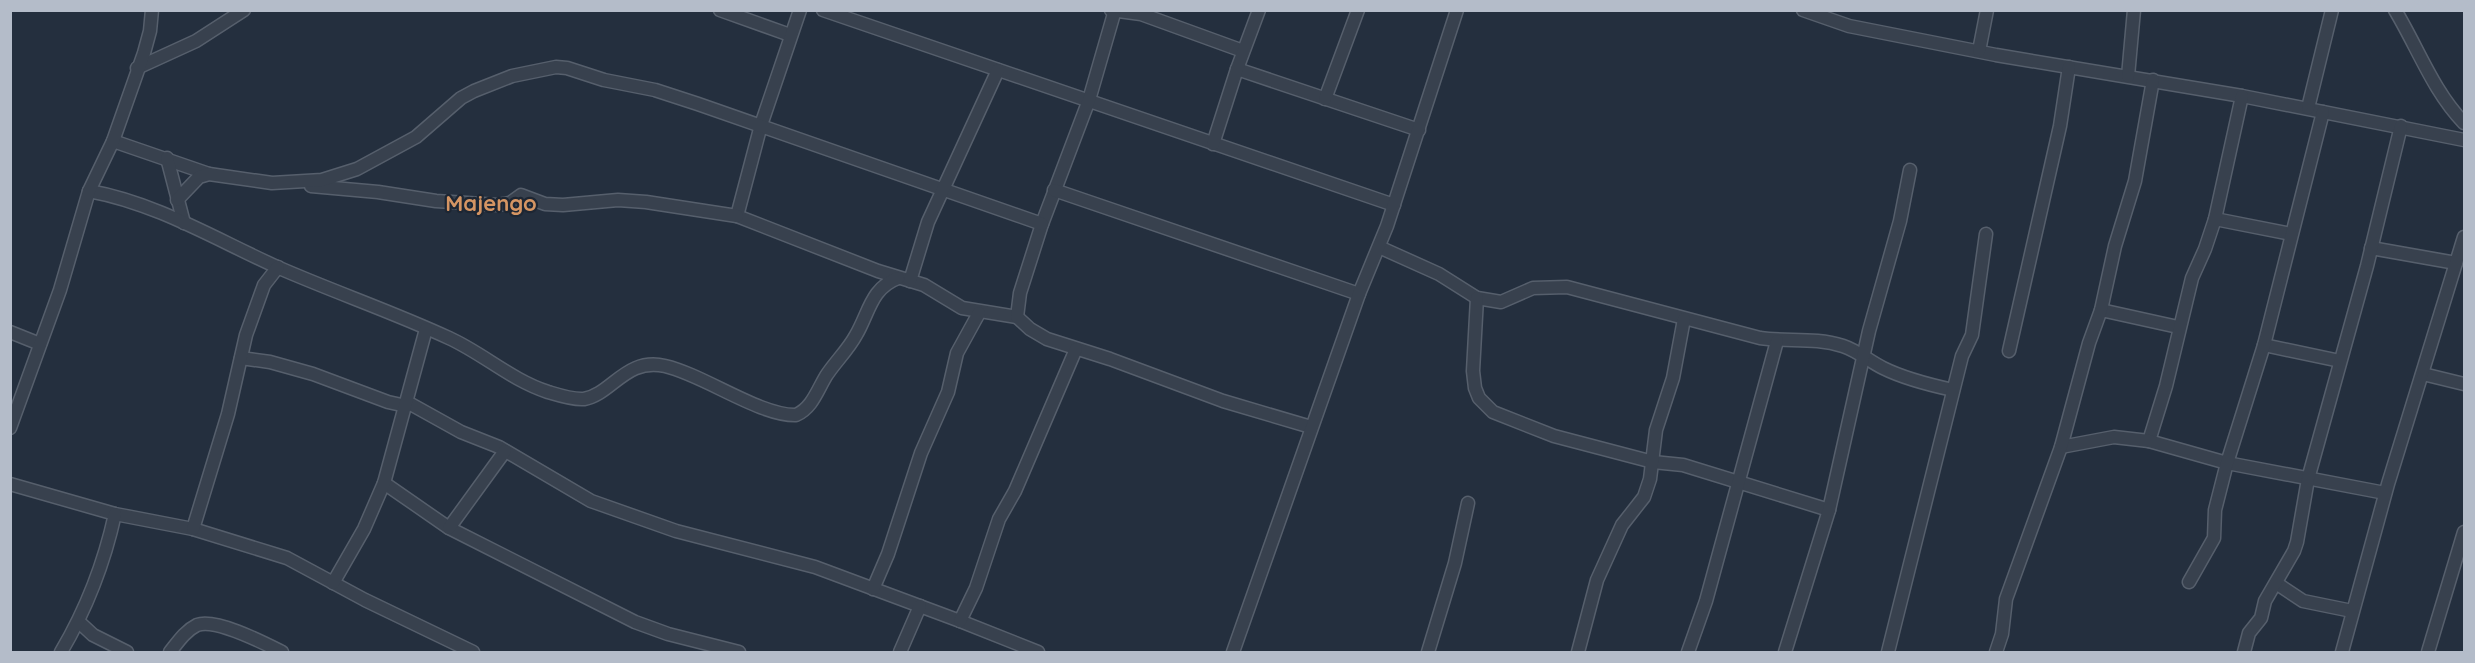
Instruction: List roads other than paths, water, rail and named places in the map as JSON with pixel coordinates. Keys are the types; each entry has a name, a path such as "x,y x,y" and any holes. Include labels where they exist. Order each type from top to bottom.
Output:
{"street":[{"path":"10,428 60,290 89,191 112,141 150,32 152,10"},
{"path":"137,68 196,41 244,10"},
{"path":"720,10 790,35"},
{"path":"737,216 761,125 800,10"},
{"path":"823,10 1394,205"},
{"path":"1213,144 1243,51 1259,10"},
{"path":"1325,99 1358,10"},
{"path":"1233,652 1311,427 1394,205 1457,10"},
{"path":"1803,10 1824,14 1849,26 2308,108 2464,140"},
{"path":"1979,51 1987,10"},
{"path":"2128,76 2134,10"},
{"path":"2308,108 2332,10"},
{"path":"2395,10 2438,90 2464,123"},
{"path":"1017,317 1020,293 1054,190 1089,100 1113,11 1141,14 1243,51"},
{"path":"272,183 322,180 357,169 416,137 461,98 474,91 512,76 556,67 567,68 604,80 655,90 1042,224"},
{"path":"2009,351 2060,126 2069,67"},
{"path":"1237,69 1419,130"},
{"path":"904,280 998,70"},
{"path":"1996,652 2002,634 2006,599 2061,447 2089,343 2101,310 2115,246 2136,182 2153,81"},
{"path":"2149,441 2166,386 2178,327 2192,278 2215,219 2242,96"},
{"path":"2189,582 2212,546 2215,510 2227,463 2264,345 2323,112"},
{"path":"2244,652 2249,633 2261,618 2265,601 2297,542 2308,479 2371,248 2401,126"},
{"path":"112,141 209,174 272,183 498,206 510,203 521,195 534,201 555,205 618,200 737,216 930,288 946,301 962,309 1017,317 1030,329 1047,339 1223,401 1311,427"},
{"path":"167,158 184,223"},
{"path":"1785,652 1829,510 1863,355 1900,221 1910,170"},
{"path":"177,200 199,177 209,174"},
{"path":"1054,190 1359,294"},
{"path":"89,191 120,197 184,223 278,267 472,350 503,372 530,385 577,399 590,397 636,368 651,364 663,365 713,384 773,411 796,415 809,406 826,376 852,342 877,292 887,282 904,280"},
{"path":"2215,219 2292,234"},
{"path":"1888,652 1962,356 1972,335 1986,234"},
{"path":"2342,652 2385,493 2464,237"},
{"path":"1379,247 1439,274 1477,298 1500,302 1533,288 1567,287 1684,319 1777,341 1824,341 1863,355 1884,369 1928,385 1953,390"},
{"path":"2371,248 2457,263"},
{"path":"193,529 228,414 246,335 264,285 278,267"},
{"path":"1477,298 1473,371 1476,393 1486,406 1502,416 1554,436 1653,462 1683,465 1829,510"},
{"path":"2101,310 2178,327"},
{"path":"873,589 908,498 921,453 948,392 957,353 979,313"},
{"path":"1578,652 1597,580 1622,525 1644,497 1653,462 1656,430 1673,378 1684,319"},
{"path":"333,583 364,529 384,483 426,329"},
{"path":"10,332 40,344"},
{"path":"1688,652 1706,601 1777,341"},
{"path":"2264,345 2340,361"},
{"path":"960,621 976,588 995,526 1015,491 1077,348"},
{"path":"241,358 270,362 313,374 388,402 407,404 461,432 505,451 591,501 676,531 815,567 1038,652"},
{"path":"2423,374 2464,384"},
{"path":"2061,447 2114,437 2149,441 2227,463 2385,493"},
{"path":"449,528 505,451"},
{"path":"384,483 449,528 635,622 703,648 739,652"},
{"path":"10,484 115,514 193,529 287,558 459,650 473,652"},
{"path":"1428,652 1455,563 1468,503"},
{"path":"61,652 79,622 107,552 115,514"},
{"path":"2428,652 2464,532"},
{"path":"2276,583 2303,601 2352,611"},
{"path":"900,652 920,606"},
{"path":"79,622 93,635 127,652"},
{"path":"170,652 191,628 207,623 282,652"}],"district":[{"name":"Majengo","path":"491,203"}]}
